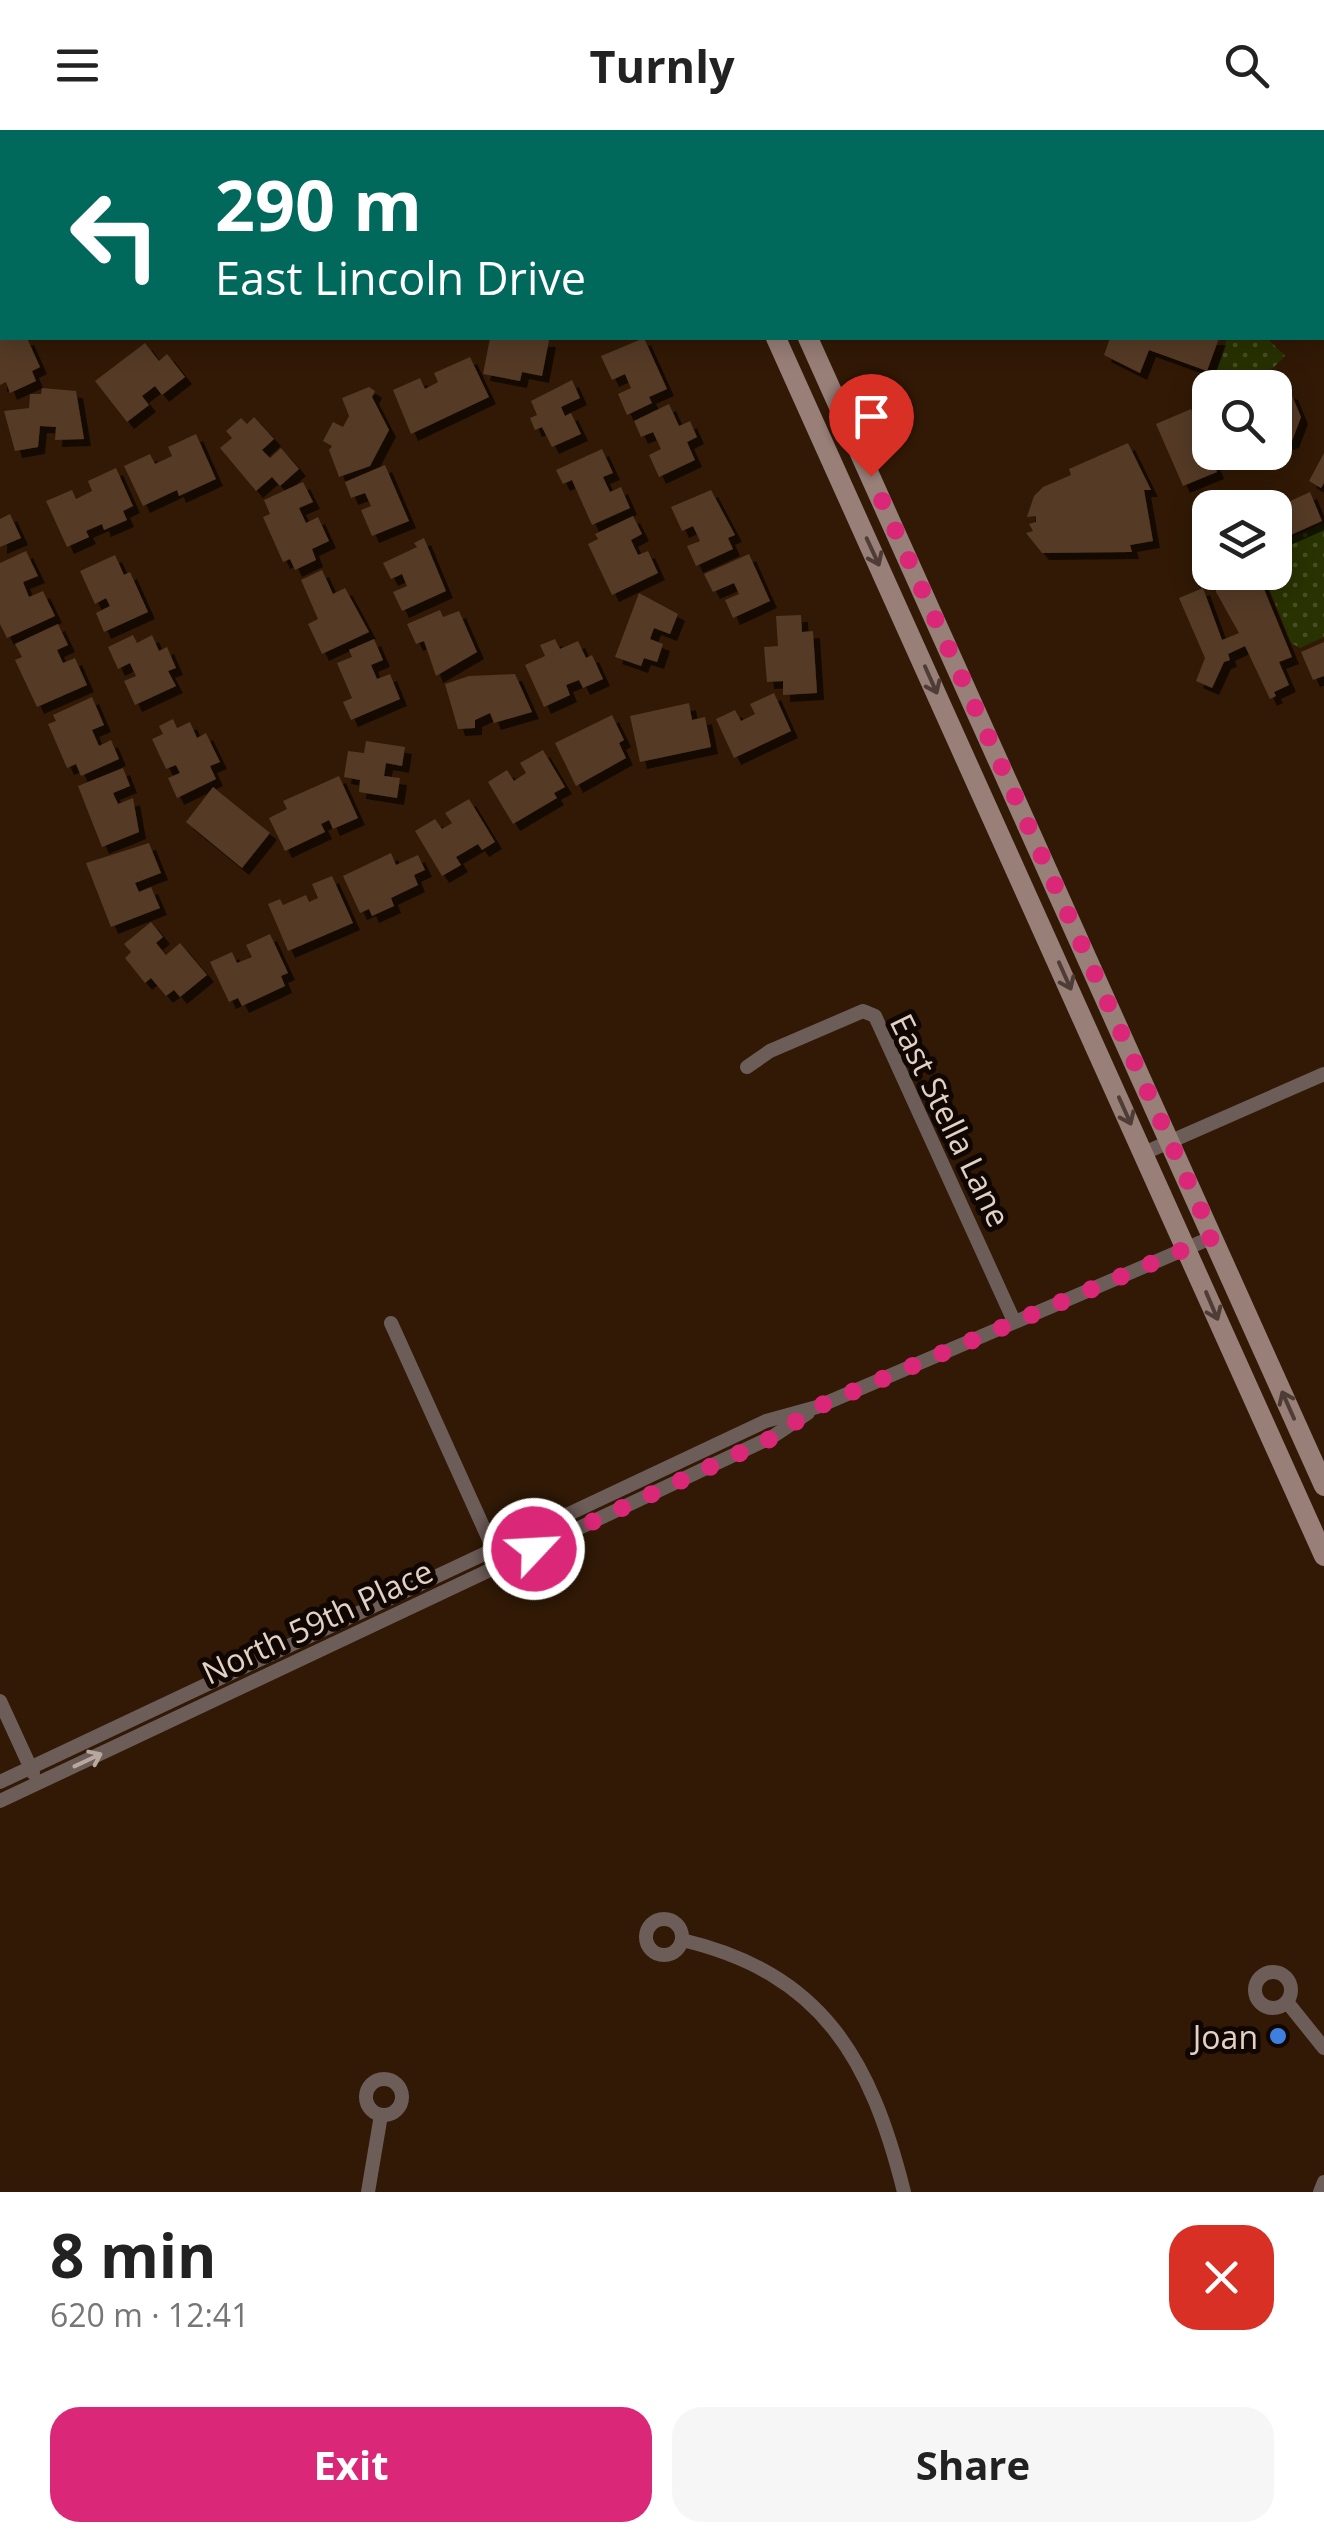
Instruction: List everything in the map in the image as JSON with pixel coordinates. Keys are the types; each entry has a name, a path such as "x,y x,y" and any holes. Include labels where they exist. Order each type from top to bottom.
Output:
{"main road":[{"path":"777,340 1324,1556"},
{"path":"809,340 1323,1479"}],"street":[{"name":"East Stella Lane","path":"747,1067 770,1052 862,1011 876,1016 1014,1320"},
{"path":"1144,1152 1324,1074"},
{"name":"North 59th Place","path":"0,1782 766,1421 817,1407 1213,1237"},
{"path":"392,1323 500,1565"},
{"name":"North 59th Place","path":"0,1802 772,1438 817,1407"},
{"path":"1294,1488 1323,1479"},
{"path":"0,1701 38,1784"},
{"path":"682,1940 748,1961 824,2014 873,2088 904,2192"},
{"path":"1287,2002 1324,2048"},
{"path":"368,2192 381,2114"},
{"path":"1320,2192 1324,2182"}],"green space":[{"path":"1226,340 1269,340 1285,356 1270,370 1217,370"},
{"path":"1324,523 1324,637 1300,648 1291,643 1270,590 1292,590 1292,537"}],"building":[{"path":"0,340 28,340 40,367 32,371 36,381 10,393 6,382 0,385"},
{"path":"490,340 549,340 542,376 522,372 520,381 483,374"},
{"path":"645,340 667,389 649,397 652,403 627,415 618,394 631,388 625,374 612,380 601,356"},
{"path":"1109,340 1218,340 1207,370 1149,350 1140,373 1104,355"},
{"path":"145,343 159,361 167,354 185,377 162,395 155,386 142,396 149,405 127,422 95,381"},
{"path":"470,357 489,397 411,434 393,390 420,378 425,389 438,382 434,373"},
{"path":"572,380 580,398 561,407 565,416 571,413 581,434 552,447 542,427 535,430 530,418 537,415 531,401"},
{"path":"369,387 375,391 372,397 389,430 370,466 339,477 329,450 332,446 323,441 333,422 343,427 349,416 342,398"},
{"path":"42,388 76,391 84,439 55,440 56,427 40,426 38,447 15,451 4,411 29,408 30,394 41,394"},
{"path":"1292,395 1301,417 1292,441"},
{"path":"669,404 679,426 690,421 697,437 687,442 695,460 659,477 649,455 661,449 653,432 641,437 634,421"},
{"path":"1191,409 1192,470 1217,472 1183,486 1156,424"},
{"path":"254,417 274,439 262,450 270,458 281,448 299,469 280,486 272,477 256,491 220,448 232,438 226,431 241,418 247,424"},
{"path":"196,434 216,479 179,496 177,490 143,506 124,466 150,454 155,464 172,456 168,447"},
{"path":"1128,443 1151,490 1144,490 1153,541 1130,545 1132,552 1042,553 1026,533 1033,531 1029,524 1036,522 1036,516 1027,517 1034,496 1043,487 1071,475 1069,469"},
{"path":"602,449 613,473 603,477 610,492 621,487 630,508 592,525 572,480 563,484 556,470"},
{"path":"1324,453 1324,483 1321,488 1309,481"},
{"path":"385,465 409,521 372,536 361,510 371,506 365,493 351,498 345,482"},
{"path":"116,468 133,506 123,511 127,520 104,530 102,524 86,531 89,537 67,547 46,501 72,490 76,499 92,491 88,481"},
{"path":"303,482 313,502 299,508 306,523 318,517 329,541 312,549 316,560 295,570 290,559 283,562 263,517 270,514 264,500"},
{"path":"711,490 735,535 728,538 733,549 696,566 687,546 700,541 693,526 682,531 671,507"},
{"path":"1310,492 1322,521 1292,534 1292,500"},
{"path":"10,514 21,538 0,547 0,519"},
{"path":"633,516 642,534 631,540 638,555 648,551 658,573 612,595 588,544 598,539 595,534"},
{"path":"424,538 446,591 402,611 393,592 407,586 402,574 391,579 383,563 417,547 414,543"},
{"path":"26,551 38,576 23,582 29,597 43,591 55,616 7,638 0,624 0,563"},
{"path":"749,554 770,601 733,618 725,600 739,594 734,583 713,592 704,574"},
{"path":"115,555 124,575 130,572 148,612 104,632 96,613 110,606 106,598 95,604 80,571"},
{"path":"322,570 333,594 345,588 369,632 322,654 308,624 318,619 301,580"},
{"path":"1204,590 1222,640 1239,633 1216,592 1264,590 1292,657 1279,662 1289,685 1274,692 1276,696 1270,699 1245,646 1228,654 1230,660 1224,662 1212,688 1196,681 1205,658 1179,598"},
{"path":"639,593 678,614 670,634 654,628 650,639 663,644 657,662 644,658 641,666 615,657"},
{"path":"440,610 443,617 459,611 477,652 436,676 424,641 416,644 407,624"},
{"path":"801,615 802,632 813,631 817,693 783,695 783,681 767,682 764,647 778,646 776,616"},
{"path":"58,624 68,645 57,650 63,663 75,658 87,685 37,707 15,660 22,657 15,644"},
{"path":"133,635 137,643 152,635 159,651 167,647 176,668 168,671 176,686 135,705 124,681 136,676 130,663 118,669 108,647"},
{"path":"374,639 383,660 371,665 377,679 390,674 400,699 351,720 343,702 352,698 337,663 352,657 349,650"},
{"path":"555,639 560,649 578,641 586,658 592,655 603,679 583,688 579,680 566,685 570,695 544,707 525,665 545,656 540,645"},
{"path":"1324,642 1324,676 1313,680 1301,652"},
{"path":"515,674 532,712 494,723 490,713 475,720 475,728 458,729 445,684 469,676"},
{"path":"774,693 791,731 734,758 716,719 735,710 741,721 755,714 750,704"},
{"path":"92,697 104,725 92,730 99,746 111,740 119,759 81,776 76,764 67,768 48,724 56,721 53,715"},
{"path":"689,703 692,720 705,717 711,747 640,762 630,716"},
{"path":"612,715 624,740 619,743 626,758 576,786 555,743"},
{"path":"173,719 177,728 190,722 197,738 206,733 220,762 210,766 216,779 177,798 168,778 180,773 176,765 166,769 152,739 163,734 159,726"},
{"path":"366,741 405,747 402,766 386,763 384,776 400,778 397,798 359,792 360,780 344,777 348,751 364,753"},
{"path":"543,750 565,787 554,793 557,798 513,824 488,782 507,770 514,781 526,773 520,763"},
{"path":"123,768 130,786 113,793 118,804 133,798 139,832 102,847 78,786"},
{"path":"339,776 358,818 333,829 329,820 321,824 325,832 285,851 269,818 287,809 283,801"},
{"path":"213,787 270,833 242,868 186,822"},
{"path":"469,799 495,842 482,850 478,844 456,857 461,865 442,876 415,831 435,819 442,829 452,823 445,813"},
{"path":"149,843 161,873 135,883 139,892 151,887 160,908 111,927 86,863"},
{"path":"391,853 396,865 418,855 425,870 414,875 418,885 391,898 394,906 372,916 369,909 360,913 343,876"},
{"path":"332,876 353,923 288,951 268,904 280,899 283,905 306,895 309,902 318,898 312,884"},
{"path":"151,922 163,937 156,943 166,955 180,943 207,975 180,997 174,990 166,996 151,978 145,983 125,958 131,952 124,944"},
{"path":"270,934 288,973 281,976 285,986 242,1006 238,998 229,1002 210,962 232,952 237,963 252,957 246,945"}],"place":[{"name":"Joan","path":"1278,2036"}],"route":[{"path":"534,1549 772,1438 817,1407 1213,1237 871,476"}]}
